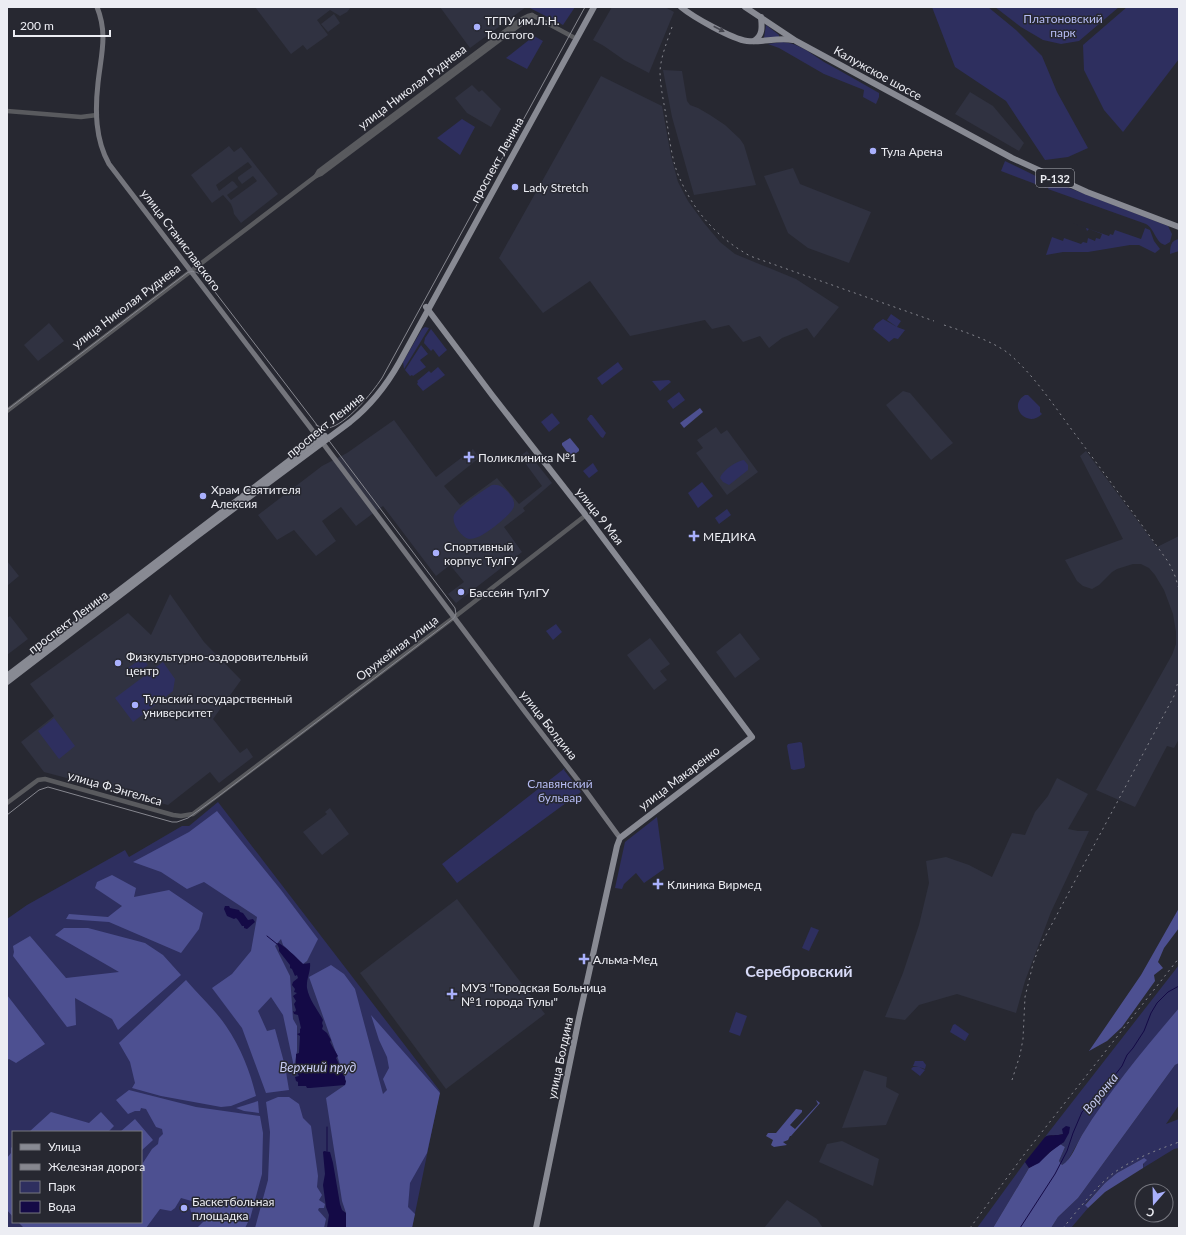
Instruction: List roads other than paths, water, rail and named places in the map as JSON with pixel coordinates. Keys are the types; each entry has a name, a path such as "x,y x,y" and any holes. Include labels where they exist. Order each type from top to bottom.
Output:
{"main road":[{"name":"улица Станиславского","path":"97,7 103,27 104,40 98,82 97,115 100,144 109,164 321,441"},
{"name":"проспект Ленина","path":"321,441 362,408 373,396 387,375 427,309 575,38 590,7"},
{"name":"проспект Ленина","path":"575,38 594,7"},
{"name":"Калужское шоссе","path":"681,7 735,37 745,40 763,41 782,38 796,41"},
{"name":"Калужское шоссе","path":"745,7 796,41 1012,158 1087,192 1179,227"},
{"path":"754,41 759,37 762,30 761,17"},
{"name":"проспект Ленина","path":"7,676 365,409 386,384 421,323 427,309"},
{"name":"улица 9 Мая","path":"427,309 586,515 752,737"},
{"name":"улица Болдина","path":"321,441 620,838 579,1018 536,1228"},
{"name":"проспект Ленина","path":"7,682 85,619"},
{"name":"улица Макаренко","path":"620,838 752,737"}],"street":[{"name":"улица Николая Руднева","path":"7,411 524,19 532,15 575,38"},
{"path":"7,111 81,117 97,115"},
{"name":"Оружейная улица","path":"218,795 454,618 586,515"},
{"name":"улица Ф.Энгельса","path":"7,803 30,785 42,779 178,816 192,814 218,795"}],"water":[{"path":"225,906 239,910 248,920 253,919 255,922 247,929 244,928 244,926 242,926 236,918 234,919 227,916 224,909"},
{"name":"Верхний пруд","path":"278,943 303,964 310,963 307,985 308,992 323,1020 322,1029 327,1033 338,1056 336,1058 345,1077 345,1085 310,1088 307,1088 306,1086 298,1086 298,1082 296,1081 295,1077 299,1076 297,1072 298,1069 296,1067 296,1054 299,1053 300,1036 297,1034 300,1033 301,1028 298,1015 294,1014 293,1011 295,1012 296,1010 294,1004 296,1001 293,996 297,993 294,992 295,989 292,985 298,978 297,975 295,976 290,968 290,965 279,951"},
{"path":"1066,1126 1070,1127 1069,1133 1064,1142 1050,1152 1039,1163 1029,1168 1025,1162 1045,1137 1063,1134 1062,1129"},
{"path":"324,1151 330,1152 340,1204 342,1210 346,1213 346,1228 327,1228 329,1215 326,1207 323,1185 325,1174"}],"waterway":[{"path":"267,936 277,944"},
{"name":"Воронка","path":"1020,1228 1055,1174 1067,1151 1082,1112 1104,1089 1122,1066 1127,1055 1144,1031 1151,1013 1157,1003 1168,992 1179,986"},
{"path":"327,1127 327,1151"}],"tram line":[{"path":"316,425 328,428 343,421 358,408 382,378 585,7"},
{"path":"7,410 187,273 198,273 202,275 330,442 455,608 456,614 454,618 188,818 177,822 172,822 48,787 39,790 7,815"}],"railway":[{"path":"672,27 663,54 660,77 675,166 686,191 700,214 718,233 738,249 750,256 934,321"},
{"path":"944,325 994,344 1008,353 1026,370 1050,399 1169,563 1179,589"},
{"path":"1012,1080 1020,1055 1023,1039 1025,997 1038,950 1174,696 1179,678"},
{"path":"970,1228 1023,1156 1179,958"},
{"path":"1063,1228 1108,1177 1138,1158 1179,1142"}],"place":[{"name":"ТГПУ им.Л.Н. Толстого","path":"477,27"},
{"name":"Тула Арена","path":"873,151"},
{"name":"Lady Stretch","path":"515,187"},
{"name":"Поликлиника №1","path":"469,457"},
{"name":"Храм Святителя Алексия","path":"203,496"},
{"name":"МЕДИКА","path":"694,536"},
{"name":"Спортивный корпус ТулГУ","path":"436,553"},
{"name":"Бассейн ТулГУ","path":"461,592"},
{"name":"Физкультурно-оздоровительный центр","path":"118,663"},
{"name":"Тульский государственный университет","path":"135,705"},
{"name":"Клиника Вирмед","path":"658,884"},
{"name":"Альма-Мед","path":"584,959"},
{"name":"МУЗ \"Городская Больница №1 города Тулы\"","path":"452,994"},
{"name":"Баскетбольная площадка","path":"184,1208"}],"district":[{"name":"Серебровский","path":"799,970"}],"park label":[{"name":"Платоновский парк","path":"1063,25"},
{"name":"Славянский бульвар","path":"560,790"}]}
